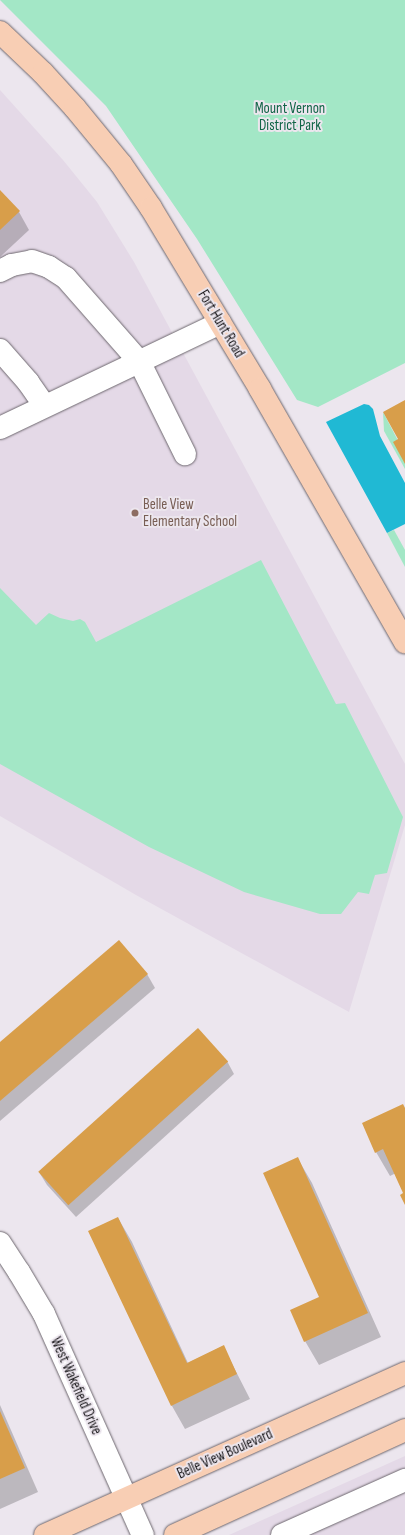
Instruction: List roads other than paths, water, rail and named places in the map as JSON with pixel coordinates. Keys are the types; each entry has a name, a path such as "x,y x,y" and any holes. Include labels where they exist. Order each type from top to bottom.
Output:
{"main road":[{"name":"Fort Hunt Road","path":"0,32 43,73 75,108 121,164 151,208 343,531 405,642"},
{"name":"Belle View Boulevard","path":"45,1535 405,1373"},
{"path":"175,1535 405,1430"}],"street":[{"path":"0,271 12,265 32,261 49,267 66,278 139,361 185,454"},
{"path":"0,428 139,361 172,348 220,323"},
{"path":"0,350 28,382 44,406"},
{"name":"West Wakefield Drive","path":"0,1243 44,1314 143,1535"},
{"path":"282,1535 405,1480"}],"water":[{"path":"364,404 369,405 373,409 380,436 405,483 405,524 387,533 326,422"}],"place":[{"name":"Belle View Elementary School","path":"135,513"}],"park label":[{"name":"Mount Vernon District Park","path":"290,116"}]}
